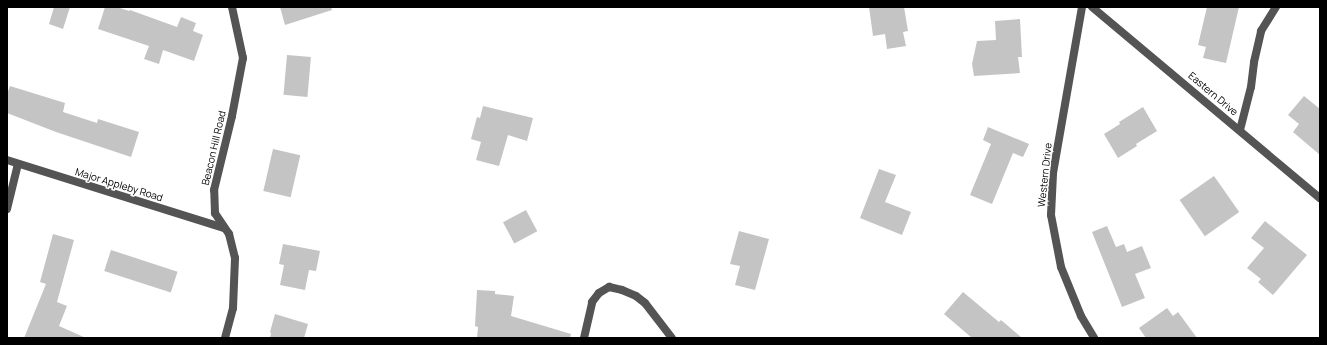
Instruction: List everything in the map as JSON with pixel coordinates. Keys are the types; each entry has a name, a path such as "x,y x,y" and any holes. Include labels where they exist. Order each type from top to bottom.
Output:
{"street":[{"name":"Beacon Hill Road","path":"225,338 233,308 235,258 229,234 215,213 214,190 232,116 243,58 232,7"},
{"name":"Western Drive","path":"1082,7 1053,174 1051,215 1061,267 1081,316 1094,338"},
{"name":"Eastern Drive","path":"1092,7 1320,198"},
{"path":"1240,130 1251,87 1254,62 1262,31 1276,7"},
{"name":"Major Appleby Road","path":"7,160 224,228"},
{"path":"7,209 18,164"},
{"path":"584,338 592,302 599,293 610,287 636,296 645,303 672,338"}],"building":[{"path":"54,7 70,7 63,29 49,24"},
{"path":"105,7 117,7 130,10 177,27 181,17 196,23 193,31 203,35 194,61 163,50 159,64 144,59 149,46 98,29"},
{"path":"280,7 331,7 332,10 285,25"},
{"path":"869,7 904,7 908,31 903,32 906,46 887,49 885,34 873,36"},
{"path":"1207,7 1239,7 1226,63 1203,58 1206,47 1198,45"},
{"path":"1020,19 1022,57 1018,57 1020,73 974,76 972,64 977,41 996,40 995,21"},
{"path":"287,55 311,57 307,97 284,95"},
{"path":"10,86 65,103 63,112 97,123 98,119 139,132 131,157 56,132 7,113 7,94"},
{"path":"1304,96 1320,109 1320,155 1293,132 1299,124 1288,115"},
{"path":"483,106 533,118 527,141 508,135 499,166 476,160 481,142 471,139 477,117 480,118"},
{"path":"1143,107 1157,131 1136,144 1137,146 1118,158 1104,134 1120,124 1119,122"},
{"path":"988,127 1029,144 1023,157 1013,153 992,204 970,195 991,144 983,140"},
{"path":"273,149 300,155 291,197 263,191"},
{"path":"879,169 896,175 885,202 911,212 902,235 860,218"},
{"path":"1214,176 1239,212 1205,236 1180,200"},
{"path":"526,210 537,231 514,243 503,222"},
{"path":"1265,221 1307,255 1273,295 1258,282 1261,279 1247,268 1264,248 1251,238"},
{"path":"1107,226 1116,247 1124,244 1127,252 1142,246 1151,268 1135,274 1145,298 1122,307 1092,232"},
{"path":"739,231 769,239 755,290 735,285 740,266 730,264"},
{"path":"53,234 74,240 57,302 67,306 59,326 86,338 24,338 46,284 40,282"},
{"path":"283,244 320,251 316,271 309,270 305,290 280,285 284,265 279,264"},
{"path":"111,250 178,272 171,293 104,271"},
{"path":"477,290 495,291 495,294 514,296 511,316 571,334 570,338 477,338 478,327 475,326"},
{"path":"963,292 999,322 1001,320 1022,338 972,338 944,314"},
{"path":"1167,308 1173,316 1178,312 1197,338 1146,338 1139,328"},
{"path":"275,314 308,324 304,338 270,338 270,332"}]}
